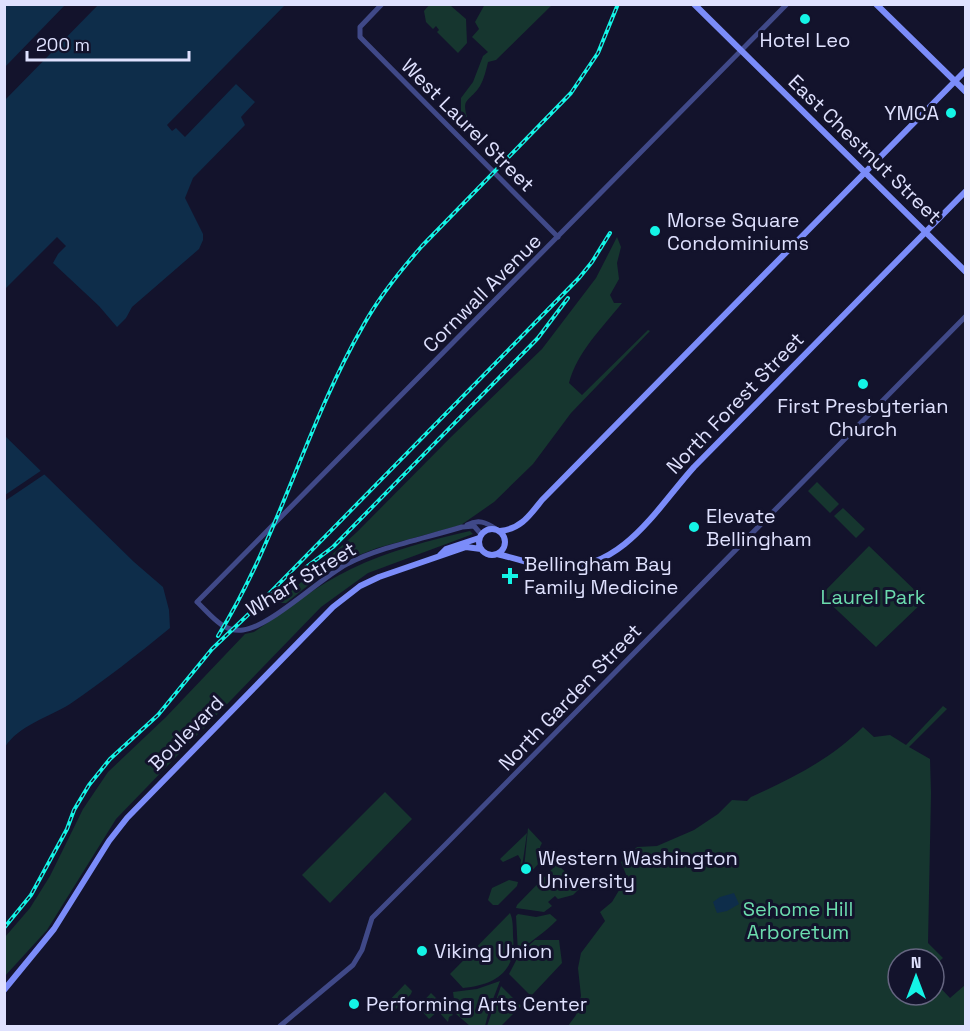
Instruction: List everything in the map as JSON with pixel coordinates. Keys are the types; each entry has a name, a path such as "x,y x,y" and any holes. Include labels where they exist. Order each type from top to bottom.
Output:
{"main road":[{"name":"East Chestnut Street","path":"694,4 966,272"},
{"path":"876,4 966,92"},
{"path":"498,530 506,543 502,551 490,555 481,549 480,536 488,529 512,529 524,522 552,490 966,70"},
{"name":"North Forest Street","path":"497,554 540,565 563,568 590,563 620,549 654,516 694,467 966,191"},
{"name":"Boulevard","path":"439,555 446,549 480,536"},
{"name":"Boulevard","path":"4,990 54,928 104,848 127,818 333,607 360,586 379,577 466,547 481,549"}],"street":[{"name":"West Laurel Street","path":"382,4 360,27 360,37 558,237"},
{"name":"Cornwall Avenue","path":"224,627 197,602 787,4"},
{"name":"North Garden Street","path":"280,1026 353,965 362,950 372,918 966,316"},
{"name":"Wharf Street","path":"224,627 244,630 259,625 324,578 351,562 478,521 498,530"},
{"path":"462,527 474,526 480,536"}],"green space":[{"path":"430,4 451,6 466,19 467,43 458,53 437,32 439,30 436,26 433,29 426,22 424,11"},
{"path":"485,4 552,5 496,60 488,62 480,86 467,100 465,107 468,120 465,122 461,117 461,98 473,82 483,56 488,52 472,37 479,29 475,22"},
{"path":"617,237 621,247 617,263 619,279 610,295 614,303 622,303 584,351 569,383 582,395 648,330 650,331 571,413 533,464 494,502 461,525 377,548 349,559 320,576 286,603 278,603 357,532 542,349 596,278"},
{"path":"817,482 839,504 830,513 808,491"},
{"path":"843,508 865,529 856,538 834,516"},
{"path":"470,531 473,534 368,573 321,607 116,819 47,930 5,976 5,937 30,908 50,876 83,809 108,772 166,717 245,634 254,632 314,590 351,569 409,547"},
{"name":"Laurel Park","path":"869,546 925,600 876,647 821,595"},
{"name":"Sehome Hill Arboretum","path":"943,706 947,709 909,747 930,759 928,943 932,947 886,947 886,1007 946,1007 946,994 950,998 965,985 965,1026 568,1026 576,1015 581,996 578,968 581,953 605,921 600,912 612,902 627,877 621,862 637,847 657,846 694,830 718,814 732,800 747,801 824,759 863,727 874,737 890,735 906,745"},
{"path":"385,792 412,819 330,903 302,875"},
{"path":"528,828 542,843 541,861 529,874 524,868"},
{"path":"527,833 522,867 520,868 521,860 518,855 503,862 500,859"},
{"path":"557,864 577,883 579,889 573,895 558,899 555,896 548,902 552,906 544,912 516,908 517,905"},
{"path":"509,880 518,882 517,886 498,905 493,905 488,900 492,888"},
{"path":"510,913 513,924 513,948 508,967 502,974 485,984 463,988 450,974"},
{"path":"518,914 536,917 550,914 557,920 518,953 516,916"},
{"path":"535,940 559,940 562,963 531,996 509,974 520,953"},
{"path":"500,981 485,1026 470,1026 456,1014 453,992 477,989"},
{"path":"405,984 412,991 411,994 392,1013 385,1005"},
{"path":"501,986 521,1006 501,1026 487,1026"},
{"path":"431,993 453,1015 449,1017 448,1022 438,1011 429,1019 418,1007"}],"water":[{"path":"4,5 65,5 5,67"},
{"path":"98,5 285,5 167,125 172,131 176,128 185,137 236,84 255,102 241,117 245,125 193,178 185,198 203,234 199,249 132,307 117,327 99,306 53,263 66,246 57,237 5,289 5,100"},
{"path":"4,435 134,562 163,587 169,610 170,628 70,704 34,722 18,733 5,747"},
{"path":"734,893 739,904 727,911 717,913 713,902 720,897"}],"pier":[{"path":"42,470 45,474 5,501 5,495"}],"railway":[{"path":"218,636 258,561 325,403 369,315 390,284 422,246 571,93 598,53 618,4"},
{"path":"4,928 31,895 67,829 74,810 89,785 110,759 158,715 212,649 579,278 610,233"},
{"path":"301,571 333,547 538,338 568,298"}],"place":[{"name":"Hotel Leo","path":"805,19"},
{"name":"YMCA","path":"951,113"},
{"name":"Morse Square Condominiums","path":"655,231"},
{"name":"First Presbyterian Church","path":"863,384"},
{"name":"Elevate Bellingham","path":"694,527"},
{"name":"Bellingham Bay Family Medicine","path":"510,576"},
{"name":"Western Washington University","path":"526,869"},
{"name":"Viking Union","path":"422,951"},
{"name":"Performing Arts Center","path":"354,1004"}]}
